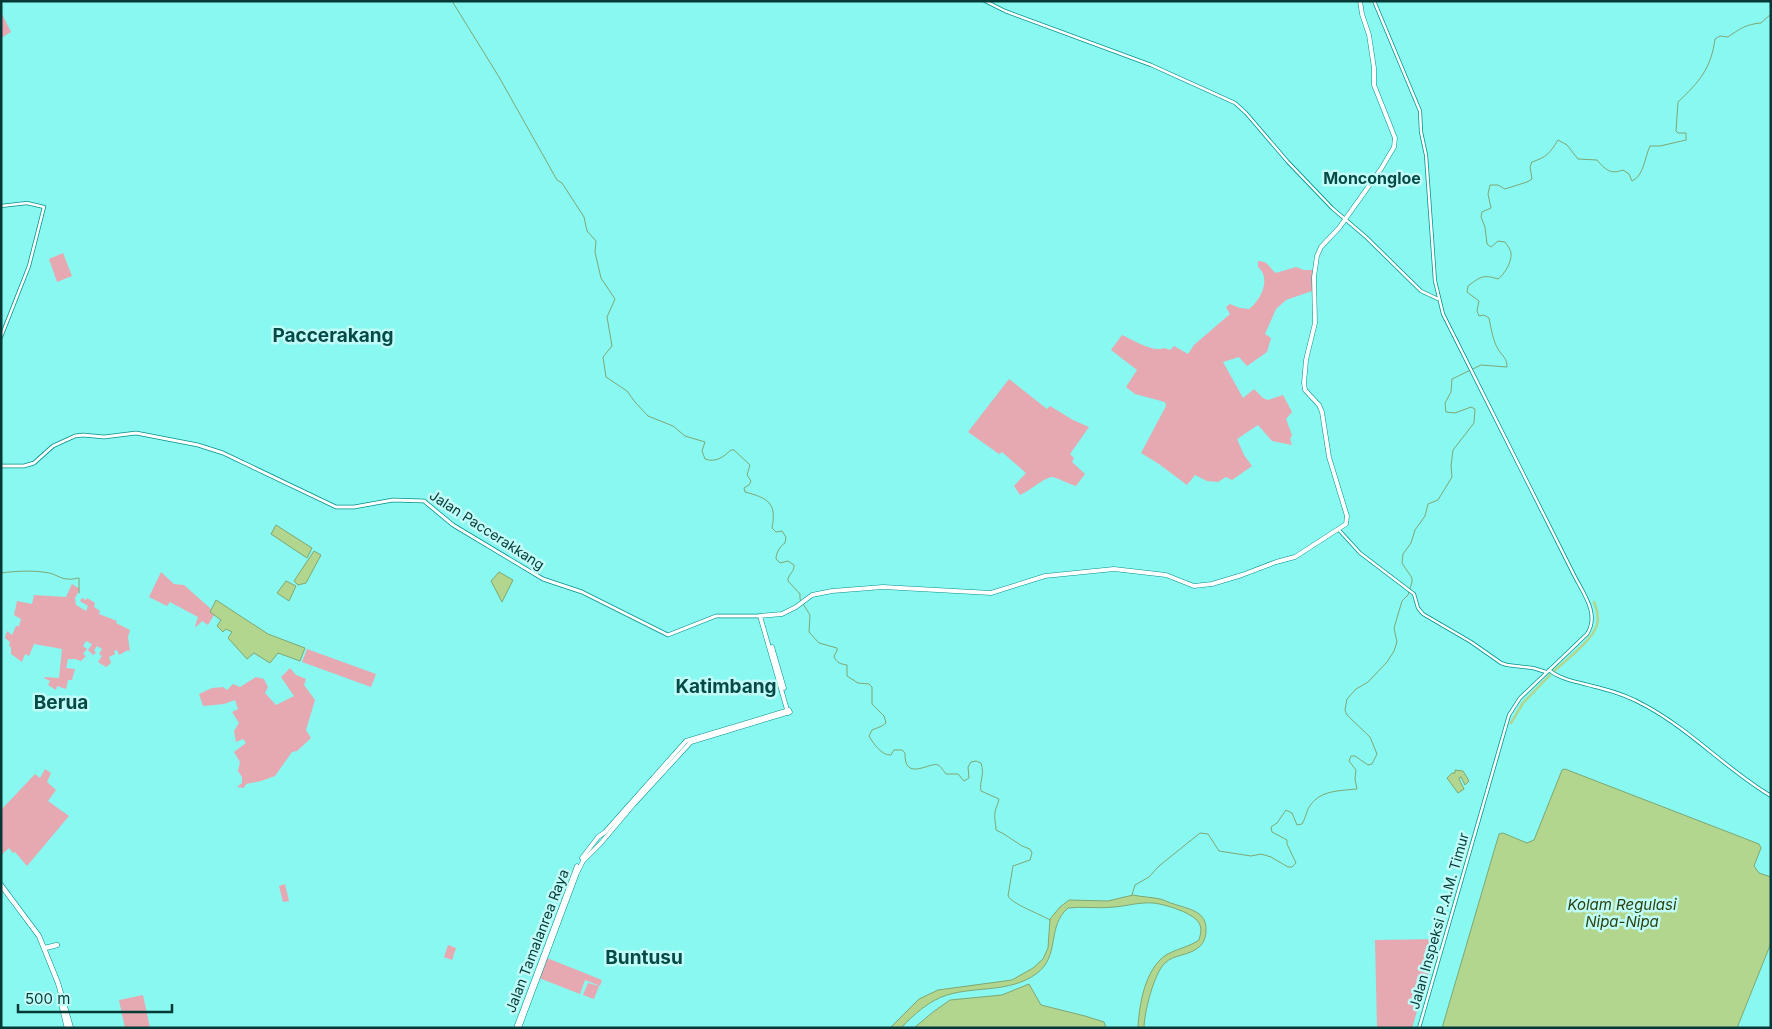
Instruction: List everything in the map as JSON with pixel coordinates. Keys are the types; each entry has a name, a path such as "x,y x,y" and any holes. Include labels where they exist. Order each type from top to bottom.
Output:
{"highway":[{"path":"1,887 35,929 45,948 65,1009 69,1028"},
{"path":"1,887 36,935 65,1009"},
{"path":"45,948 57,945"}],"main road":[{"path":"762,616 782,614 802,603 813,594 866,588 977,594 990,593 1045,576 1114,569 1166,575 1194,586 1212,584 1293,558 1346,524 1347,516 1329,457 1322,412 1319,405 1305,390 1304,383 1307,353 1315,323 1315,263 1321,247 1346,219 1381,169 1395,144 1374,85 1374,66 1370,35 1362,14 1360,1"},
{"name":"Jalan Paccerakkang","path":"1,466 24,466 34,463 52,446 78,436 104,437 131,433 145,434 198,445 223,453 336,507 354,507 393,500 424,501 454,525 543,580 584,594 668,636 716,616 762,616"},
{"name":"Jalan Tamalanrea Raya","path":"518,1028 574,871 598,838 691,742 789,711 762,616"}],"street":[{"path":"985,1 1003,10 1155,67 1235,103 1322,198 1366,237 1421,291 1438,299"},
{"name":"Jalan Inspeksi P.A.M. Timur","path":"1374,1 1420,110 1421,132 1426,154 1432,248 1438,299 1446,321 1469,369 1592,611 1593,622 1587,634 1520,698 1509,715 1419,1028"},
{"path":"1,206 27,203 44,207 29,266 1,337"},
{"path":"1338,530 1360,553 1408,588 1412,592 1422,614 1471,642 1496,660 1507,665 1548,671 1620,694 1653,710 1693,737 1747,781 1771,796"}],"shaded area":[{"path":"1,12 11,32 1,38"},
{"path":"63,253 72,276 57,282 49,259"},
{"path":"1258,261 1266,263 1276,273 1296,267 1304,270 1314,270 1315,290 1286,300 1276,309 1265,334 1271,338 1267,352 1247,366 1239,357 1223,362 1243,398 1254,389 1263,398 1268,400 1283,395 1292,412 1286,419 1292,435 1290,439 1292,445 1272,441 1258,425 1237,439 1244,455 1252,466 1232,480 1226,477 1218,482 1207,481 1195,475 1187,485 1141,453 1166,406 1165,402 1135,394 1126,387 1137,370 1111,350 1122,335 1137,343 1155,349 1164,348 1170,350 1174,346 1188,354 1194,345 1230,314 1226,307 1230,304 1249,309 1257,301 1263,290 1264,283 1262,272 1258,267"},
{"path":"1009,379 1047,409 1050,406 1089,427 1070,454 1074,458 1072,462 1085,474 1076,486 1052,477 1045,479 1020,495 1014,486 1026,473 1002,452 999,454 968,432"},
{"path":"161,572 174,584 184,585 211,609 210,612 214,615 208,625 202,621 196,627 198,617 170,602 167,606 149,597"},
{"path":"72,584 80,589 75,598 76,605 86,611 88,606 80,601 82,598 86,600 87,598 95,603 94,607 100,611 99,614 117,621 116,623 130,630 128,637 130,652 128,650 119,655 117,650 114,651 115,654 109,657 111,663 106,667 98,662 102,656 99,654 102,649 97,646 94,650 96,653 93,655 88,650 92,644 86,641 83,646 87,649 83,654 86,656 81,661 68,659 66,668 75,669 72,680 68,680 66,689 57,686 56,690 48,685 50,681 44,678 59,678 62,649 34,644 29,656 25,654 22,662 11,654 10,642 5,638 7,631 12,635 16,626 19,626 21,619 14,615 17,601 32,604 34,595 66,597"},
{"path":"307,649 376,674 371,687 302,662"},
{"path":"290,668 296,675 306,679 304,685 315,700 306,730 311,738 297,751 292,752 275,776 246,784 244,788 237,787 242,783 242,777 238,771 240,762 234,752 246,743 243,739 236,742 234,731 239,723 232,712 238,709 235,700 224,704 203,706 199,694 212,688 223,687 227,690 233,684 240,687 256,677 264,679 268,687 265,693 276,705 294,696 281,677"},
{"path":"45,769 51,773 47,782 56,790 48,801 69,816 27,866 9,848 1,855 1,810 35,774 40,778"},
{"path":"285,884 289,901 283,902 279,886"},
{"path":"1439,939 1412,1028 1377,1028 1375,940"},
{"path":"448,945 456,948 452,960 444,957"},
{"path":"547,958 602,980 600,986 585,980 580,994 539,978"},
{"path":"588,983 599,986 594,999 583,995"},
{"path":"143,995 150,1028 125,1028 119,1000"}],"water":[{"path":"276,525 312,548 307,558 271,534"},
{"path":"314,551 321,555 306,583 298,585 294,581"},
{"path":"499,572 513,580 502,602 491,581"},
{"path":"286,581 296,586 289,601 277,593"},
{"path":"216,600 268,634 305,648 300,661 278,653 270,663 254,653 247,659 228,638 232,632 226,629 223,632 217,626 221,620 210,612"},
{"name":"Kolam Regulasi Nipa-Nipa","path":"1565,769 1759,844 1761,848 1754,866 1759,873 1771,877 1771,943 1737,1028 1442,1028 1499,834 1503,833 1527,843 1534,840 1562,770"},
{"path":"1455,770 1463,771 1469,781 1465,785 1460,777 1459,779 1464,789 1458,793 1447,778 1452,773 1455,773"},
{"path":"1133,895 1160,899 1191,909 1203,919 1206,930 1201,945 1191,952 1169,960 1161,968 1150,994 1144,1028 1138,1028 1140,1009 1144,988 1153,969 1166,955 1199,940 1201,931 1200,925 1193,917 1172,907 1153,903 1108,908 1068,908 1057,924 1048,959 1044,967 1036,974 1026,980 1004,987 958,992 941,997 922,1008 901,1028 890,1028 919,999 938,990 1012,980 1033,968 1043,959 1048,948 1050,919 1069,900 1108,901"},
{"path":"1029,984 1041,1005 1104,1022 1106,1028 914,1028 950,1000 1002,995"}],"waterway":[{"path":"452,1 499,77 557,180 562,183 584,217 587,231 596,241 595,252 601,278 615,299 607,317 612,346 603,357 606,377 627,391 648,416 673,426 685,436 705,442 702,451 705,459 716,460 734,450 750,465 747,475 751,481 744,488 745,492 765,499 769,503 773,513 772,528 776,532 782,531 786,537 785,543 781,546 776,559 780,563 788,561 794,565 788,581 800,594 800,599 810,615 809,632 819,643 837,648 834,656 837,662 847,665 847,676 858,683 869,684 872,687 872,704 884,716 886,723 872,730 869,736 878,748 888,755 891,755 894,750 902,750 905,753 906,762 913,769 938,765 946,774 958,774 964,781 969,778 968,767 971,762 981,763 981,791 999,799 995,812 996,830 1030,849 1032,853 1030,860 1013,866 1008,896 1020,906 1050,920"},
{"path":"1132,895 1135,885 1149,877 1159,866 1200,833 1208,834 1219,851 1251,856 1261,854 1271,857 1288,867 1292,867 1296,863 1287,840 1272,832 1271,827 1277,823 1286,810 1292,813 1297,825 1302,824 1308,809 1317,798 1336,791 1357,789 1356,770 1349,761 1351,756 1355,756 1368,765 1372,764 1377,754 1370,737 1347,715 1345,710 1347,699 1356,689 1368,682 1387,662 1394,651 1397,642 1394,628 1402,601 1408,595 1412,582 1412,578 1402,563 1403,554 1411,543 1415,530 1425,516 1428,504 1438,500 1452,477 1453,450 1474,423 1475,409 1471,407 1455,413 1446,412 1445,403 1451,392 1452,379 1481,365 1507,367 1492,334 1489,318 1484,315 1479,316 1477,311 1479,301 1467,292 1468,286 1479,279 1485,277 1498,279 1505,271 1511,257 1511,252 1505,242 1498,241 1491,247 1487,244 1485,227 1481,217 1482,212 1491,208 1488,194 1490,185 1498,185 1505,189 1532,179 1530,167 1532,162 1548,154 1558,140 1567,145 1578,159 1597,160 1605,168 1615,172 1623,170 1629,174 1632,181 1642,170 1650,146 1660,146 1686,140 1686,133 1678,133 1676,131 1678,102 1703,74 1710,59 1715,39 1720,36 1728,37 1743,27 1761,23 1771,14"},
{"path":"1,573 37,571 65,579 79,578 79,593"},
{"path":"1554,671 1578,650 1594,631 1598,619 1594,602"},
{"path":"1511,723 1523,703 1550,675"}],"district":[{"name":"Moncongloe","path":"1372,178"},
{"name":"Paccerakang","path":"333,335"},
{"name":"Katimbang","path":"726,686"},
{"name":"Berua","path":"61,702"},
{"name":"Buntusu","path":"644,957"}]}
